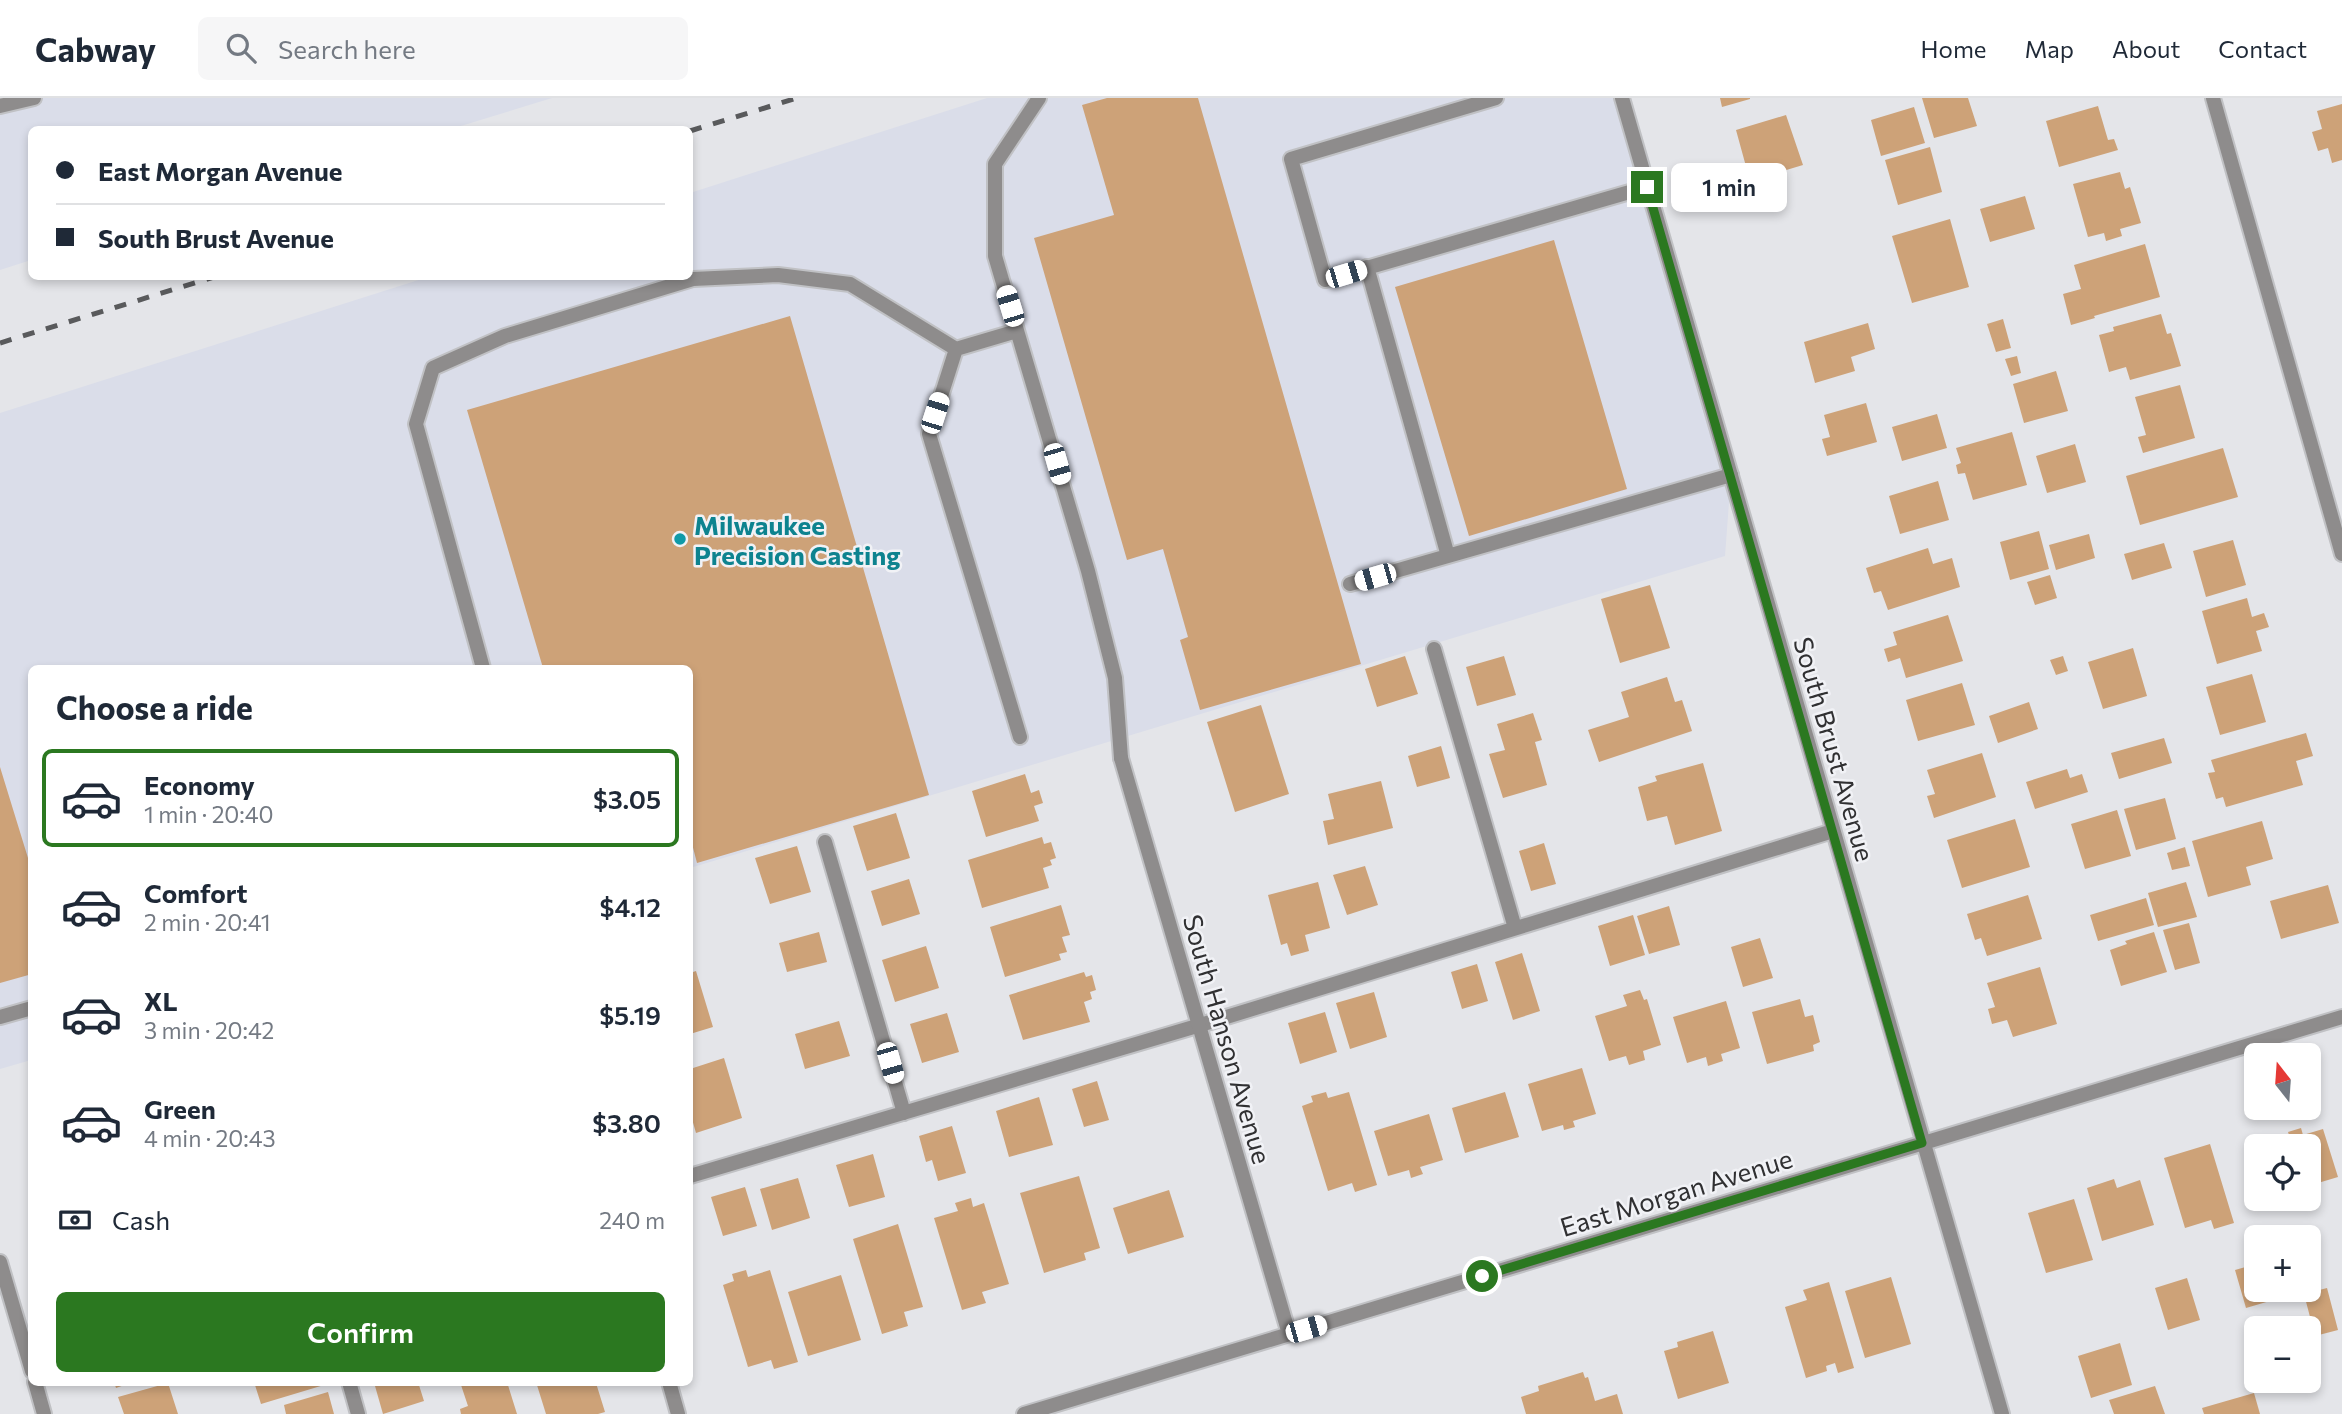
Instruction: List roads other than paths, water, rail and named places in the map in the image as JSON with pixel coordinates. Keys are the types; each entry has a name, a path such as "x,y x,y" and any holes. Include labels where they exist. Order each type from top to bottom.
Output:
{"street":[{"path":"0,106 34,98"},
{"name":"South Hanson Avenue","path":"1039,98 995,164 995,256 1088,571 1115,678 1121,758 1289,1334"},
{"path":"1496,98 1291,159 1325,280 1647,187"},
{"name":"South Brust Avenue","path":"1622,98 2002,1414"},
{"path":"2213,98 2342,554"},
{"path":"1367,268 1448,556"},
{"path":"693,279 778,275 850,284 956,349 1017,331"},
{"path":"482,665 416,424 433,368 505,336 690,280"},
{"path":"956,349 929,434 1020,737"},
{"path":"1350,584 1731,475"},
{"path":"1434,649 1515,928"},
{"path":"693,1175 1197,1026 1833,831"},
{"path":"825,842 904,1112"},
{"path":"0,1017 28,1009"},
{"name":"East Morgan Avenue","path":"1024,1414 2342,1017"},
{"path":"0,1262 28,1357"},
{"path":"36,1386 44,1414"},
{"path":"350,1386 358,1414"},
{"path":"670,1386 678,1414"}],"railway":[{"path":"693,130 797,98"},
{"path":"0,343 204,280"}],"place":[{"name":"Milwaukee Precision Casting","path":"680,539"}]}
